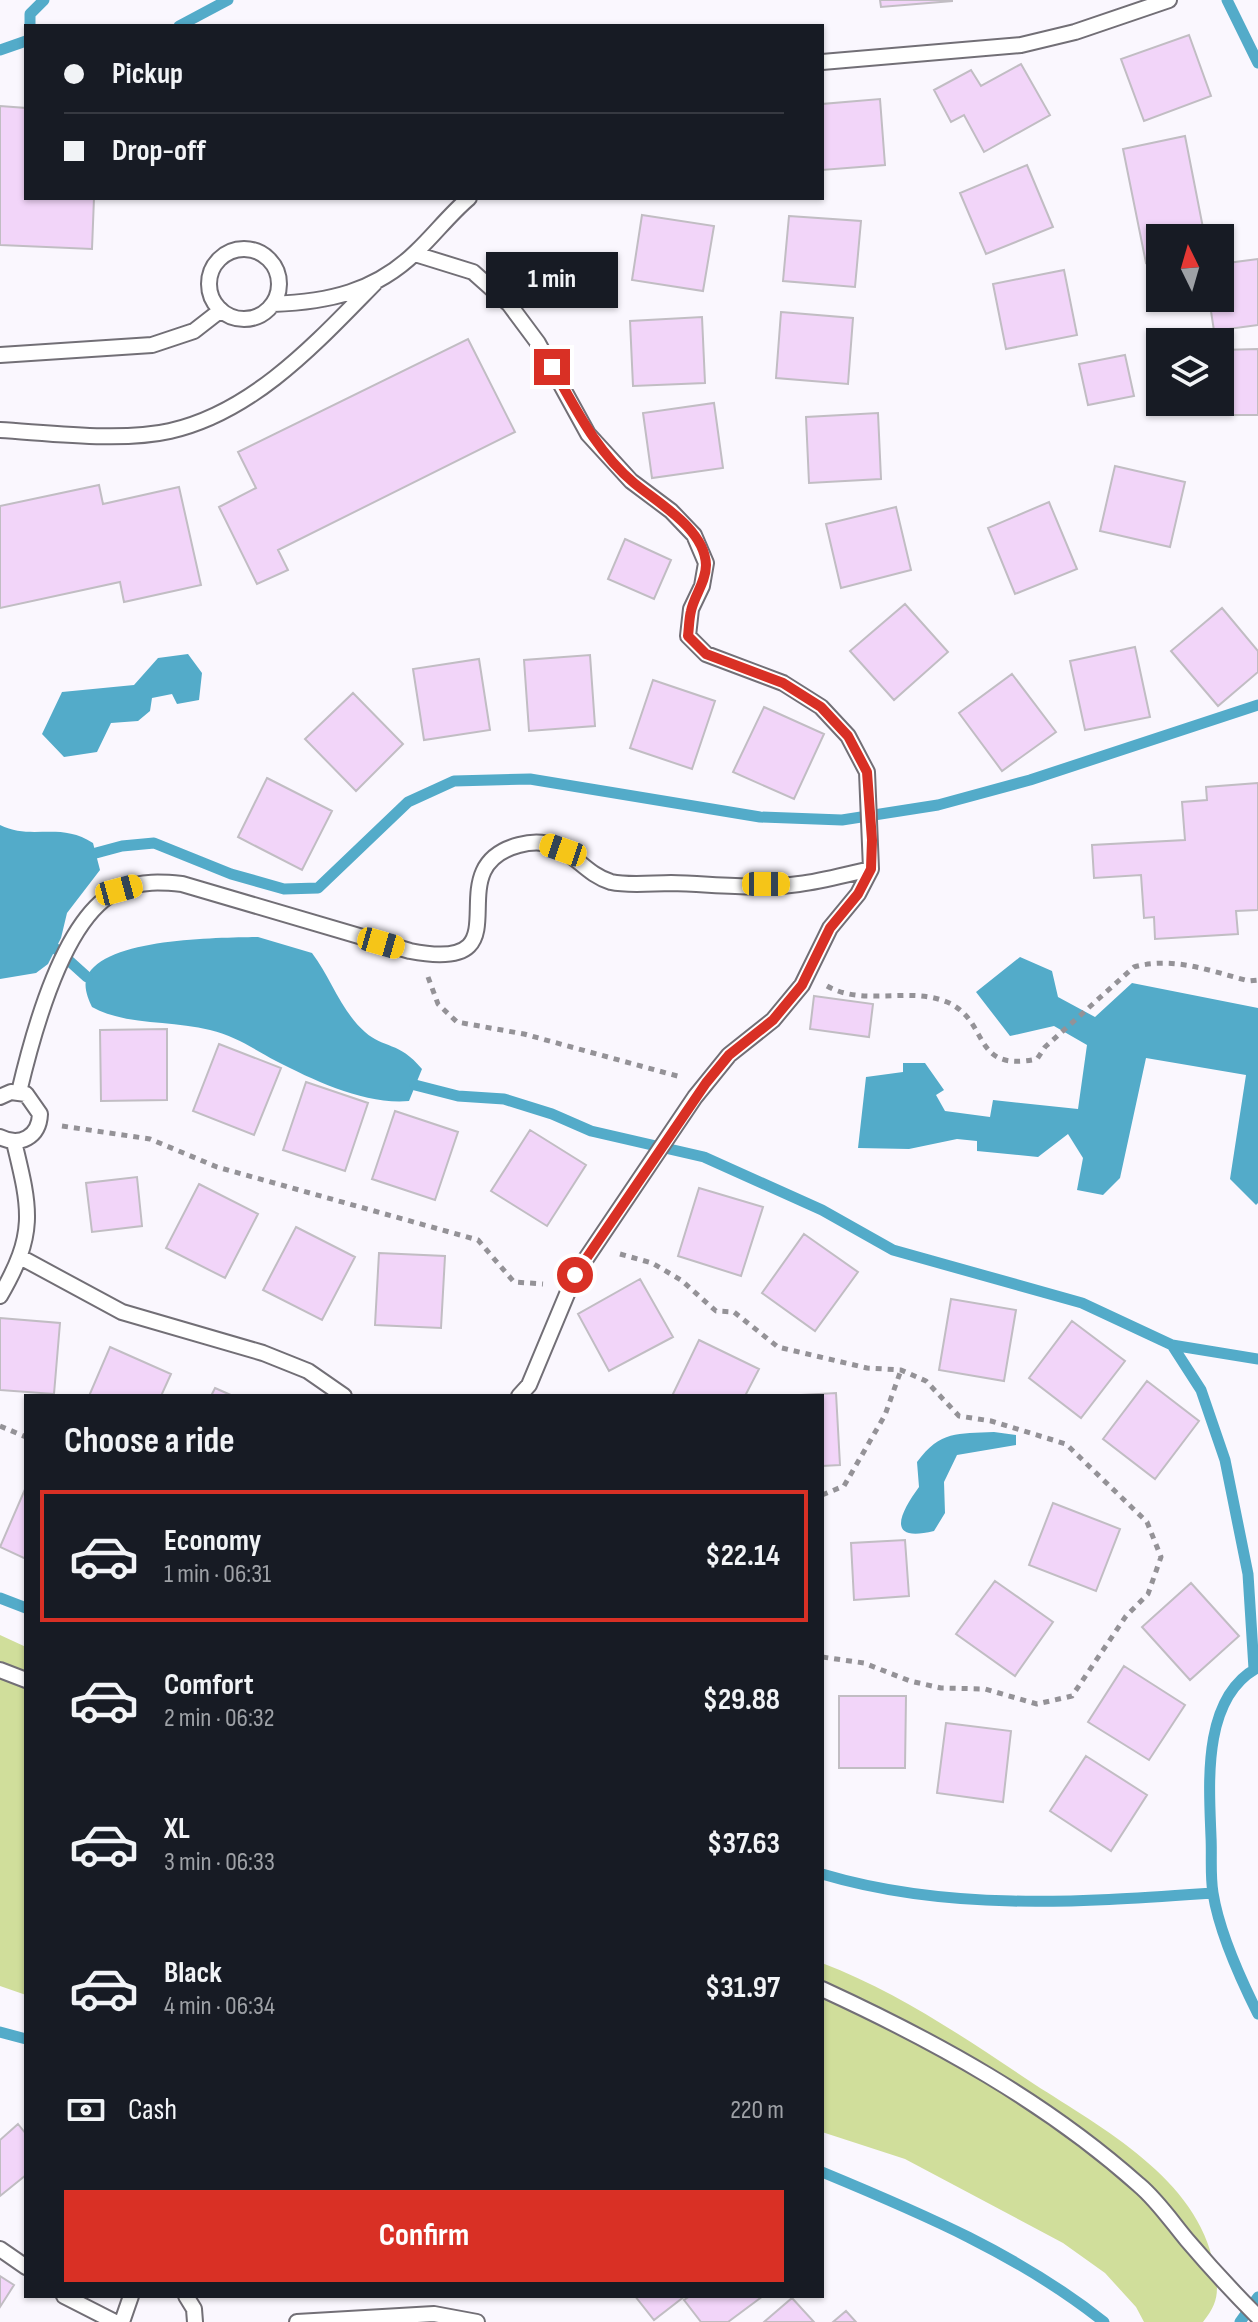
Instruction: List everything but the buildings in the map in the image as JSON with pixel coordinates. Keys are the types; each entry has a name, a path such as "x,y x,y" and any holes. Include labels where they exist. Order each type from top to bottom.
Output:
{"lane":[{"path":"824,62 1021,45 1075,32 1169,0"},
{"path":"0,430 90,435 169,432 229,409 306,353 375,283 415,254 467,200"},
{"path":"273,304 279,281 276,270 261,254 239,250 219,259 209,279 213,301 230,316 254,318 273,304 322,302 375,283"},
{"path":"415,254 473,272 509,304 538,343 588,434 631,481 671,511 694,535 706,563 702,586 691,609 688,636 706,654 783,683 821,707 848,736 867,772 871,869 858,894 830,928 808,974 773,1020 729,1055 688,1106 650,1169 575,1275 529,1385 521,1394"},
{"path":"0,355 152,345 194,331 221,310"},
{"path":"19,1092 31,1039 67,952 92,910 119,890 151,882 182,884 427,955 459,954 475,941 478,925 477,886 482,872 503,849 523,843 541,842 563,850 613,882 796,885 871,869"},
{"path":"0,1097 19,1092"},
{"path":"0,1296 22,1258 28,1227 25,1186 7,1140 30,1137 39,1122 37,1106 19,1092"},
{"path":"22,1258 122,1312 263,1353 308,1371 341,1394"},
{"path":"0,1670 24,1679"},
{"path":"824,1990 888,2019 991,2076 1074,2132 1142,2187 1218,2276 1258,2317"},
{"path":"0,2249 24,2266"},
{"path":"67,2298 115,2322"},
{"path":"122,2322 130,2298"},
{"path":"187,2298 194,2309 195,2322"},
{"path":"297,2322 434,2314 477,2322"}],"path":[{"path":"427,955 428,980 438,1004 457,1022 524,1034 706,1083"},
{"path":"808,974 846,997 904,996 949,1003 964,1014 984,1048 997,1059 1016,1063 1037,1059 1045,1047 1134,967 1152,962 1176,962 1249,981 1258,980"},
{"path":"39,1122 150,1139 217,1167 478,1240 514,1282 545,1284 575,1275"},
{"path":"591,1254 623,1255 652,1263 681,1280 697,1299 716,1311 734,1312 778,1347 867,1368 901,1370 926,1381 959,1416 991,1421 1066,1444 1147,1522 1161,1557 1148,1594 1126,1616 1072,1696 1037,1704 985,1689 941,1688 910,1681 864,1663 824,1657"},
{"path":"824,1494 844,1486 885,1415 901,1370"},
{"path":"0,1426 24,1436"}],"green space":[{"path":"0,1635 24,1646 24,1994 0,1986"},
{"path":"824,1964 905,2002 957,2033 1089,2119 1144,2159 1189,2207 1204,2235 1217,2282 1212,2308 1203,2322 1144,2322 1136,2307 1105,2273 1063,2243 905,2159 824,2133"}],"water":[{"path":"188,654 202,673 199,700 177,704 172,694 152,698 150,711 138,721 111,723 97,752 64,757 42,734 62,692 134,685 158,658"},
{"path":"0,825 23,831 69,833 81,837 93,843 100,870 67,913 61,938 48,964 36,973 0,979"},
{"path":"258,937 312,953 357,1024 372,1037 399,1049 414,1060 422,1069 409,1101 376,1099 324,1084 244,1043 210,1030 134,1020 92,1007 87,977 98,964 116,954 165,942"},
{"path":"1020,957 1052,971 1058,997 1095,1017 1132,983 1258,1008 1256,1205 1230,1179 1246,1075 1146,1058 1120,1178 1103,1195 1077,1190 1083,1158 1068,1134 1038,1157 977,1151 977,1141 957,1139 909,1149 858,1148 866,1077 903,1072 903,1063 925,1063 944,1090 936,1095 945,1111 990,1117 993,1100 1078,1109 1087,1045 1054,1026 1010,1036 976,992"},
{"path":"994,1432 1016,1435 1016,1445 957,1455 944,1482 945,1513 934,1531 919,1534 903,1529 902,1516 919,1487 917,1462 926,1452 934,1444 951,1436"}],"waterway":[{"path":"30,24 30,14 44,0"},
{"path":"183,24 228,0"},
{"path":"1227,0 1258,63"},
{"path":"0,50 24,42"},
{"path":"96,853 122,846 154,843 231,874 284,889 318,888 408,802 454,781 530,779 760,817 842,820 938,805 1030,780 1258,705"},
{"path":"56,949 87,977"},
{"path":"415,1085 458,1096 504,1099 552,1114 591,1131 704,1157 822,1210 893,1250 1082,1303 1172,1345 1201,1390 1225,1460 1248,1574 1254,1669"},
{"path":"1172,1345 1258,1359"},
{"path":"0,1598 24,1607"},
{"path":"1257,1668 1239,1682 1226,1699 1218,1720 1210,1768 1210,1792 1212,1879 1216,1908 1231,1955 1258,2014"},
{"path":"824,1874 870,1886 967,1899 1065,1901 1213,1893"},
{"path":"0,2032 24,2038"},
{"path":"824,2173 969,2237 1038,2276 1104,2322"},
{"path":"1240,2322 1258,2297"}],"route":[{"path":"552,367 588,434 631,481 671,511 694,535 706,563 702,586 691,609 688,636 706,654 783,683 821,707 848,736 867,772 872,840 871,869 858,894 830,928 802,985 773,1020 729,1055 706,1083 575,1275"}]}
